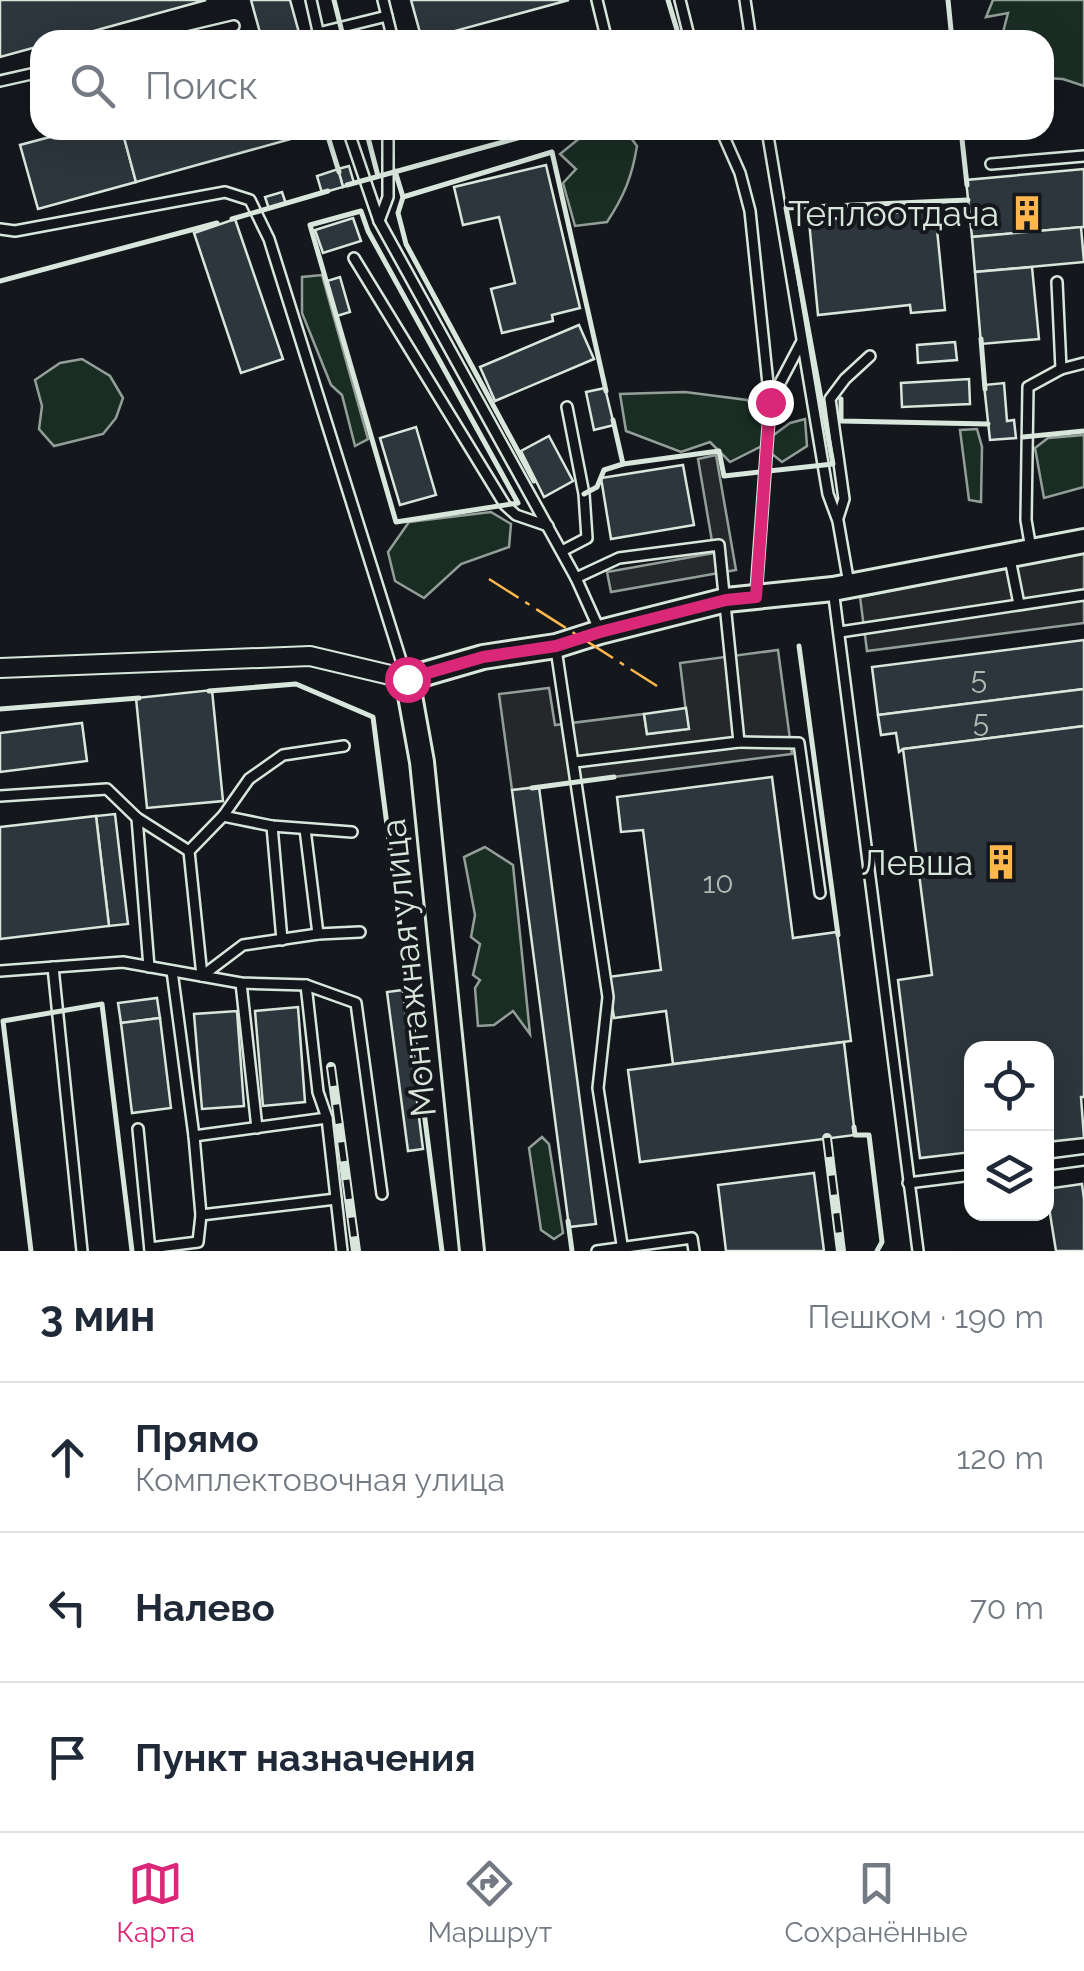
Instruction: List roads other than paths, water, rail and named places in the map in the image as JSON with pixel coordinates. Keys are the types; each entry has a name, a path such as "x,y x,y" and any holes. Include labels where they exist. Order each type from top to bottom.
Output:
{"street":[{"path":"0,668 310,656 407,679 483,657 556,646 726,600 841,588 1084,541"},
{"name":"Монтажная улица","path":"407,679 422,762 472,1251"}],"lane":[{"path":"311,0 318,30"},
{"path":"383,0 390,30"},
{"path":"597,0 604,30"},
{"path":"680,0 688,30"},
{"path":"745,0 750,30"},
{"path":"339,30 387,16"},
{"path":"217,30 234,26"},
{"path":"0,81 30,74"},
{"path":"351,140 379,221 576,578 600,632"},
{"path":"379,221 388,197 388,140"},
{"path":"725,140 750,211 770,402 756,597"},
{"path":"768,140 828,494 838,520"},
{"path":"990,164 1084,156"},
{"path":"0,229 15,231 226,192 250,200 269,239 407,679"},
{"path":"354,258 506,505 516,514 548,526"},
{"path":"1057,282 1061,369"},
{"path":"770,402 802,341"},
{"path":"870,356 830,399 844,499 838,520 840,632 918,1251"},
{"path":"1020,604 1028,386 1061,369 1084,363"},
{"path":"562,552 586,538 584,494 567,408"},
{"path":"576,578 619,558 719,545 739,742"},
{"path":"840,632 1084,594"},
{"path":"556,646 608,997 598,1088 622,1249"},
{"path":"574,762 739,742 798,743 820,893"},
{"path":"189,850 222,816 249,779 283,755 344,746"},
{"path":"0,796 107,789 137,818 189,850"},
{"path":"222,816 272,826 352,832"},
{"path":"137,818 149,967"},
{"path":"272,826 282,940"},
{"path":"305,828 318,934"},
{"path":"189,850 202,976"},
{"path":"202,976 242,945 360,932"},
{"path":"0,971 122,962 241,983 306,985 356,1003 382,1194"},
{"path":"53,967 82,1251"},
{"path":"138,1129 150,1250 198,1242 202,1215 172,971"},
{"path":"241,983 258,1128"},
{"path":"306,985 342,1251"},
{"path":"194,1136 326,1118"},
{"path":"1054,1164 1084,1160"},
{"path":"908,1184 964,1176"},
{"path":"202,1215 336,1199"},
{"path":"598,1251 692,1238 694,1251"}],"railway":[{"path":"331,1067 356,1251"},
{"path":"827,1138 841,1251"}],"place":[{"name":"Теплоотдача","path":"1027,213"},
{"name":"Левша","path":"1001,862"}]}
